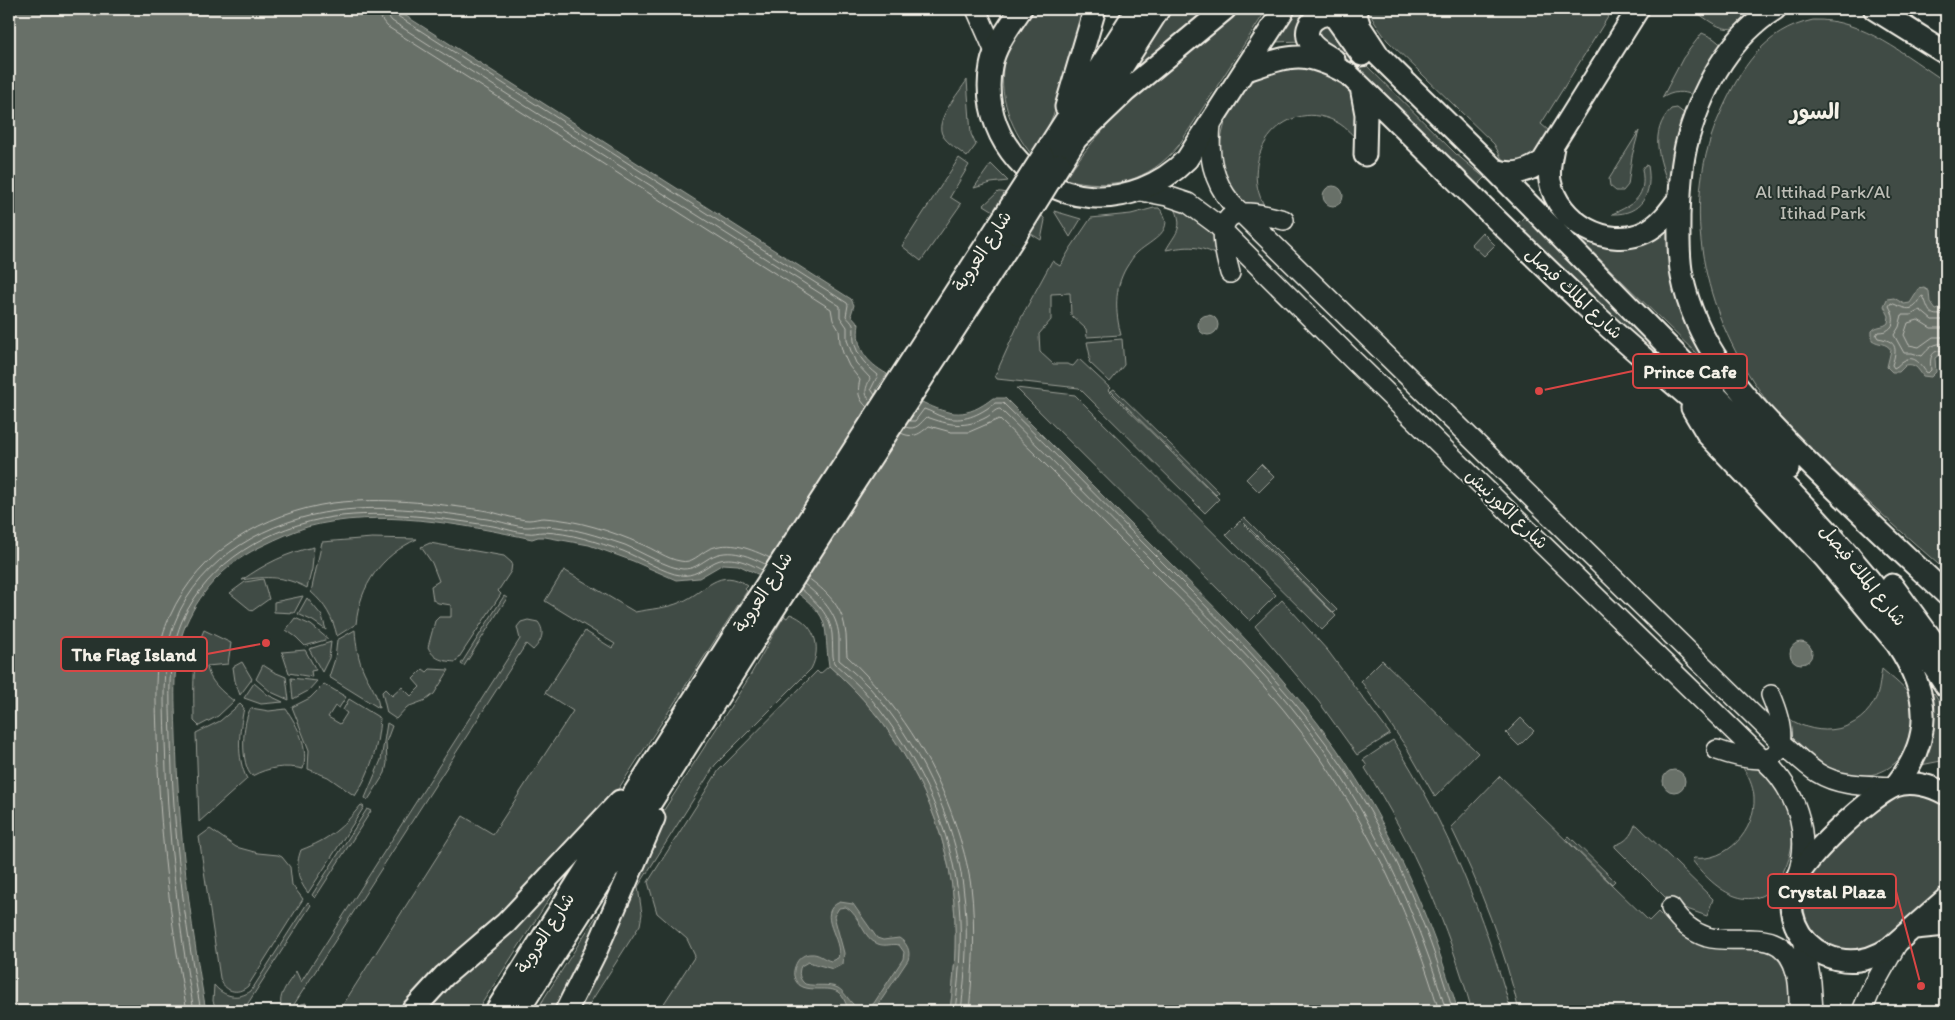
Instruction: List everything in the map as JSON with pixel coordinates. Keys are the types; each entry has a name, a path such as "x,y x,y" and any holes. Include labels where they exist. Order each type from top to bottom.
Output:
{"highway":[{"path":"1875,9 1946,53"},
{"path":"1921,9 1946,25"}],"main road":[{"path":"976,9 995,52"},
{"path":"1021,9 995,52 990,80 992,110 1002,137 1029,172 1054,187 1082,196 1112,197 1141,190 1166,178 1177,169 1196,148 1284,9"},
{"path":"1068,135 1095,9"},
{"name":"شارع العروبة","path":"1068,135 1137,9"},
{"name":"شارع العروبة","path":"518,1011 654,782 764,606 1068,135 1159,9"},
{"path":"1068,135 1126,91 1225,9"},
{"name":"شارع الملك فيصل","path":"1354,9 1360,27 1380,56 1735,414 1870,558 1913,612 1944,673"},
{"path":"1495,170 1516,173 1529,170 1543,160 1553,147 1638,9"},
{"path":"1775,9 1755,22 1737,40 1707,89 1695,116 1687,143 1683,161 1680,197 1679,240 1682,275 1691,310 1727,375 1746,400 1815,470 1946,594"},
{"path":"1365,155 1366,114 1354,80 1335,60 1318,50 1310,41 1308,36 1310,26 1322,14 1334,16 1357,48 1380,74 1392,82 1409,86"},
{"name":"شارع الملك فيصل","path":"1244,71 1282,59 1305,57 1326,62 1354,80 1590,310 1771,472 1823,526 1944,673"},
{"name":"شارع الكورنيش","path":"1211,124 1209,154 1215,176 1225,196 1240,213 1782,743 1811,768 1835,781 1852,784 1895,786"},
{"path":"1553,147 1549,175 1556,197 1561,206 1574,220 1591,232 1608,237 1627,238 1644,232 1660,222 1680,197"},
{"name":"شارع الكورنيش","path":"1141,190 1188,203 1207,215 1353,360 1763,759 1787,787 1798,815 1802,844 1800,868 1796,879"},
{"path":"1230,273 1225,252 1224,231 1224,223 1229,216 1240,213 1284,220"},
{"path":"1707,341 1709,358 1735,414 1763,431 1803,466 1815,470"},
{"path":"1687,396 1696,416 1708,434 1825,558 1897,644 1914,671 1922,701 1922,731 1913,760 1895,786 1874,799 1840,828 1796,879 1791,894 1791,907 1793,920 1803,938 1811,982 1813,1011"},
{"path":"1717,750 1735,756 1763,759 1777,753 1782,743 1779,718 1771,695"},
{"path":"1895,786 1918,784 1946,773"},
{"path":"412,1011 444,976 506,923 602,819 654,782"},
{"path":"566,1011 596,951 655,817 654,782"},
{"name":"شارع العروبة","path":"496,1011 654,782"},
{"path":"1918,784 1938,789 1946,794"},
{"path":"1803,938 1830,957 1859,960 1880,954 1898,942 1946,899"},
{"path":"1671,908 1683,923 1699,934 1717,938 1764,939 1779,947 1785,952 1794,967 1798,983 1799,1011"},
{"path":"1915,928 1946,925"},
{"path":"1862,1011 1871,990 1898,942"}],"green space":[{"path":"1029,9 1087,9 1061,97 1048,127 1032,155 1016,132 1010,119 1003,92 1002,78 1007,50"},
{"path":"1172,9 1206,9 1137,67 1135,66"},
{"path":"1242,9 1267,9 1179,145 1167,158 1155,168 1128,180 1098,184 1065,179 1083,154 1124,109 1170,67"},
{"path":"1297,9 1319,9 1303,41 1275,42"},
{"path":"1367,9 1613,9 1541,124 1549,133 1545,140 1531,157 1518,163 1502,159 1494,144 1387,40"},
{"path":"1692,9 1730,9 1752,14 1742,23 1731,29 1713,23"},
{"path":"1325,20 1354,53 1456,154 1485,178 1476,187 1341,55 1321,44 1315,27"},
{"name":"Al Ittihad Park/Al Itihad Park","path":"1813,20 1849,25 1866,32 1900,51 1946,82 1946,571 1814,453 1774,411 1753,381 1735,350 1720,318 1709,284 1702,250 1699,215 1701,180 1708,146 1721,112 1746,66 1767,42 1796,25"},
{"path":"1702,33 1713,38 1723,46 1694,95 1678,92 1662,98 1683,58"},
{"path":"1277,66 1324,68 1354,93 1357,140 1340,124 1320,116 1302,116 1285,122 1271,134 1262,149 1257,168 1257,187 1265,207 1251,208 1233,193 1224,176 1221,144 1229,112 1237,98 1247,85 1259,75"},
{"path":"967,80 971,134 976,145 967,157 943,136 941,123 948,107"},
{"path":"1677,108 1685,114 1675,146 1669,187 1662,167 1658,137 1664,118 1671,109"},
{"path":"1639,131 1632,156 1628,185 1623,191 1616,191 1610,186 1609,179"},
{"path":"959,158 969,165 950,197 961,204 921,261 902,246"},
{"path":"991,164 1008,181 974,188"},
{"path":"1645,165 1648,166 1649,185 1643,200 1631,211 1612,214 1627,207 1638,198 1643,186 1642,169"},
{"path":"998,192 1016,197 1031,206 1042,216 1045,220 1041,240 984,205"},
{"path":"1545,196 1574,229 1668,226 1668,244 1689,330 1705,362 1540,201"},
{"path":"1174,206 1192,212 1216,237 1219,256 1193,247 1166,250 1179,226"},
{"path":"1159,208 1166,223 1160,234 1135,255 1122,276 1117,301 1121,335 1087,337 1086,329 1071,315 1070,293 1051,294 1051,320 1039,334 1040,352 1053,364 1073,366 1079,359 1110,388 1108,390 1219,499 1205,513 1079,388 997,379 995,376 1022,316 1052,261 1060,266 1091,218 1131,214"},
{"path":"1054,211 1081,219 1070,237"},
{"path":"1527,214 1702,392 1698,395 1516,225"},
{"path":"1482,232 1495,245 1484,256 1471,244"},
{"path":"1122,339 1124,365 1110,382 1089,362 1090,356 1087,342"},
{"path":"1016,388 1075,395 1276,595 1250,621"},
{"path":"1114,389 1219,492 1216,495 1111,391"},
{"path":"1261,464 1274,477 1259,492 1246,479"},
{"path":"1244,517 1337,610 1334,613 1241,520"},
{"path":"1240,521 1336,616 1322,630 1226,535"},
{"path":"372,538 417,539 393,554 374,573 362,597 356,624 337,636 328,612 311,592 322,542"},
{"path":"430,543 504,556 512,563 511,571 498,591 501,594 456,662 439,659 433,655 428,647 435,621 439,617 451,617 451,605 438,603 433,600 431,586 439,581 432,563 421,547"},
{"path":"314,547 312,569 307,588 291,581 275,578 242,580 276,560 294,552"},
{"path":"564,570 635,612 676,604 690,598 713,582 721,579 738,580 748,586 745,589 747,591 617,791 531,885 403,1011 339,1011 463,816 493,834 573,711 545,693 585,631 612,648 615,644 545,601"},
{"path":"263,579 269,599 252,611 230,593 245,582"},
{"path":"303,596 294,613 274,612 274,602"},
{"path":"504,596 507,598 464,666 461,664"},
{"path":"307,598 322,616 326,630 298,614"},
{"path":"1282,600 1328,651 1390,734 1357,755 1319,702 1255,626"},
{"path":"790,614 805,623 814,636 816,652 811,669 715,765 638,887 642,914 640,925 585,1011 575,1011 588,992 616,924 620,926 623,919 619,917 664,810 747,681 784,616 787,618"},
{"path":"295,618 311,625 328,639 305,646 286,630"},
{"path":"528,620 538,622 542,629 542,637 538,644 533,650 526,644 293,1006 306,1003 302,1011 284,1011 281,1001 286,986 296,971 301,982 520,639 517,627 521,622"},
{"path":"204,630 231,643 228,664 207,666 213,681 234,701 218,716 199,726 194,721 194,675 197,652"},
{"path":"355,630 360,662 375,694 379,708 329,677 335,659 337,640"},
{"path":"331,642 329,658 322,672 309,649"},
{"path":"305,650 316,670 311,671 312,677 289,673 282,652"},
{"path":"1382,660 1478,753 1435,797 1408,750 1361,681"},
{"path":"242,662 252,679 240,695 233,667"},
{"path":"263,665 286,677 289,700 271,692 256,679"},
{"path":"829,666 874,712 893,737 925,794 937,824 946,854 954,902 955,949 950,1011 659,1011 695,956 687,939 657,913 648,882 719,770 817,671 820,674"},
{"path":"423,669 427,672 430,669 449,670 434,694 426,700 407,707 396,719 387,713 382,692 385,689 392,696 402,687 411,696 420,687 413,679"},
{"path":"1882,669 1904,688 1913,702 1915,719 1907,747 1894,764 1886,770 1866,776 1855,776 1828,770 1796,744 1789,730 1788,718 1800,725 1813,729 1838,729 1850,725 1861,718 1877,696"},
{"path":"291,678 317,681 308,691 293,699"},
{"path":"254,683 268,695 283,702 261,704 244,698"},
{"path":"324,684 346,697 339,708 335,706 328,717 340,724 347,713 343,710 349,699 380,718 378,739 373,759 355,796 328,777 308,769 309,750 292,707 310,698"},
{"path":"1934,693 1946,711 1946,760 1921,765 1932,731 1931,696"},
{"path":"240,704 244,708 240,735 240,753 247,779 199,822 196,733 220,721"},
{"path":"251,708 269,711 286,709 295,723 301,738 305,754 303,769 277,768 252,776 248,770 244,753 244,732"},
{"path":"1521,718 1534,731 1519,746 1506,733"},
{"path":"387,723 392,726 386,742 387,763 385,773 368,800 365,798 381,760"},
{"path":"1393,740 1430,804 1462,871 1489,940 1511,1011 1472,1011 1452,947 1428,885 1399,826 1365,768 1367,766 1363,760"},
{"path":"1741,765 1756,768 1772,781 1786,805 1792,826 1791,847 1785,868 1775,885 1764,894 1752,898 1739,897 1714,884 1692,860 1694,858 1718,855 1737,842 1745,832 1753,810 1754,797 1750,780"},
{"path":"1500,776 1649,921 1658,912 1680,933 1700,945 1716,948 1757,948 1768,952 1776,958 1786,976 1791,1011 1519,1011 1490,917 1451,827"},
{"path":"1917,793 1941,801 1946,806 1946,883 1893,935 1875,946 1859,951 1842,950 1821,940 1808,923 1805,913 1805,891 1813,871 1824,858 1877,808 1906,794"},
{"path":"361,805 364,807 308,893 301,883 298,872 301,850 320,842 335,832"},
{"path":"367,809 371,811 315,898 312,895"},
{"path":"1635,825 1713,899 1707,916 1684,908 1665,897 1615,847 1615,845 1628,838"},
{"path":"210,829 236,847 282,857 290,867 292,885 303,899 248,986 240,991 231,991 220,978 199,837"},
{"path":"1569,836 1615,881 1612,884 1566,839"},
{"path":"564,876 477,1011 422,1011"},
{"path":"308,902 311,905 243,1011 217,1011 213,1001 214,985 222,992 231,996 241,996 251,991"},
{"path":"597,915 601,918 556,1011 536,1011"}],"water":[{"path":"9,9 395,9 851,299 854,305 851,315 859,324 858,333 861,347 868,359 887,374 876,390 911,418 922,402 942,410 958,413 975,409 993,398 1005,398 1236,629 1318,723 1356,778 1392,842 1422,908 1458,1011 950,1011 955,949 954,902 946,854 937,824 925,794 893,737 874,712 829,666 824,624 816,609 808,601 796,592 738,565 723,564 699,578 676,580 633,561 589,545 545,537 532,539 477,528 391,518 334,521 307,527 251,552 239,559 208,587 186,624 178,651 175,679 177,771 186,874 206,1011 9,1011"},
{"path":"1333,186 1340,189 1343,196 1340,203 1333,206 1326,203 1323,196 1326,189"},
{"path":"1924,288 1929,291 1930,302 1936,310 1946,307 1946,356 1939,355 1935,358 1936,372 1931,377 1923,376 1912,365 1906,365 1899,372 1892,372 1887,367 1891,350 1887,346 1872,340 1872,331 1888,323 1889,316 1884,306 1887,299 1894,298 1904,304 1910,303 1919,289"},
{"path":"1208,315 1215,318 1218,325 1215,332 1208,335 1201,332 1198,325 1201,318"},
{"path":"1801,642 1811,649 1812,653 1805,663 1801,664 1791,657 1790,653 1797,643"},
{"path":"1674,770 1682,773 1685,781 1682,789 1674,792 1666,789 1663,781 1666,773"},
{"path":"840,902 853,904 877,938 883,940 899,938 908,948 908,960 872,1011 850,1011 838,992 801,986 794,976 797,962 804,955 816,954 831,961 838,958 839,951 830,920 830,913 833,907","holes":["846,907 873,941 881,945 899,945 904,952 903,959 874,1003 862,1009 857,1008 838,988 805,984 800,976 801,966 808,962 833,969 843,964 844,953 834,916 839,908"]}],"place":[{"name":"Prince Cafe","path":"1539,391"},
{"name":"The Flag Island","path":"266,643"},
{"name":"Crystal Plaza","path":"1921,986"}],"district":[{"name":"السور","path":"1815,111"}]}
